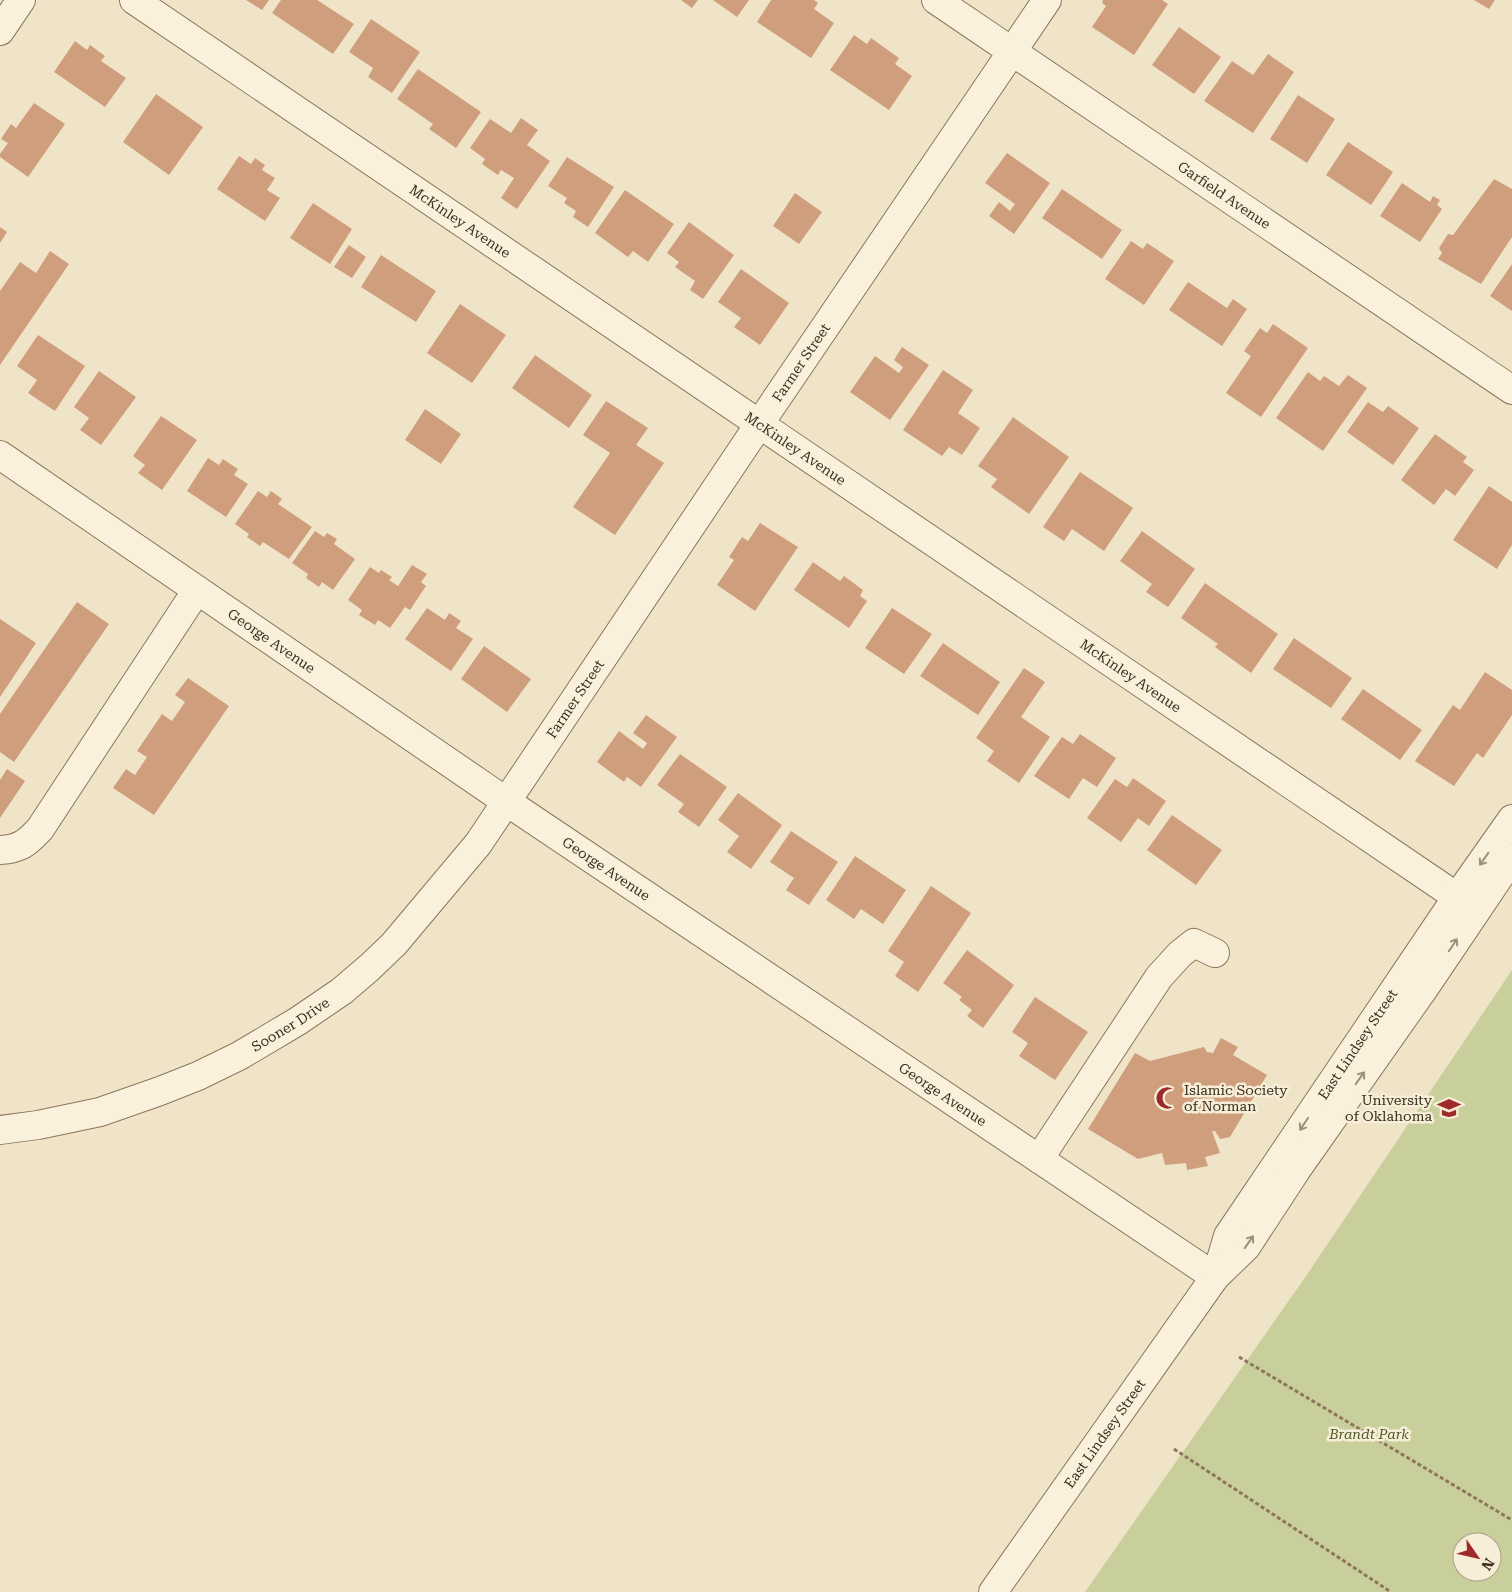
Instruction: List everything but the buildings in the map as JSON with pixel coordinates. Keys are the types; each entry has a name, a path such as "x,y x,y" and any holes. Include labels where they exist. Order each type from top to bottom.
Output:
{"street":[{"path":"0,31 21,0"},
{"name":"McKinley Avenue","path":"134,0 1457,897"},
{"name":"Garfield Avenue","path":"936,0 1512,390"},
{"name":"Farmer Street","path":"507,802 760,423 1047,0"},
{"name":"George Avenue","path":"0,455 507,802 1216,1276"},
{"path":"0,850 14,849 29,842 40,829 197,590"},
{"name":"Sooner Drive","path":"0,1130 38,1125 100,1112 160,1091 240,1056 298,1021 342,991 394,944 478,844 507,802"},
{"name":"East Lindsey Street","path":"1216,1276 1228,1236 1457,897 1512,819"},
{"name":"East Lindsey Street","path":"993,1592 1216,1276 1246,1247 1297,1169 1425,987 1512,858"},
{"path":"1040,1159 1159,977 1180,954 1194,943 1215,954"}],"path":[{"path":"1239,1357 1512,1520"},
{"path":"1174,1449 1391,1592"}],"green space":[{"name":"Brandt Park","path":"1512,970 1512,1592 1085,1592 1306,1276"}],"place":[{"name":"Islamic Society of Norman","path":"1167,1098"},
{"name":"University of Oklahoma","path":"1449,1108"}]}
